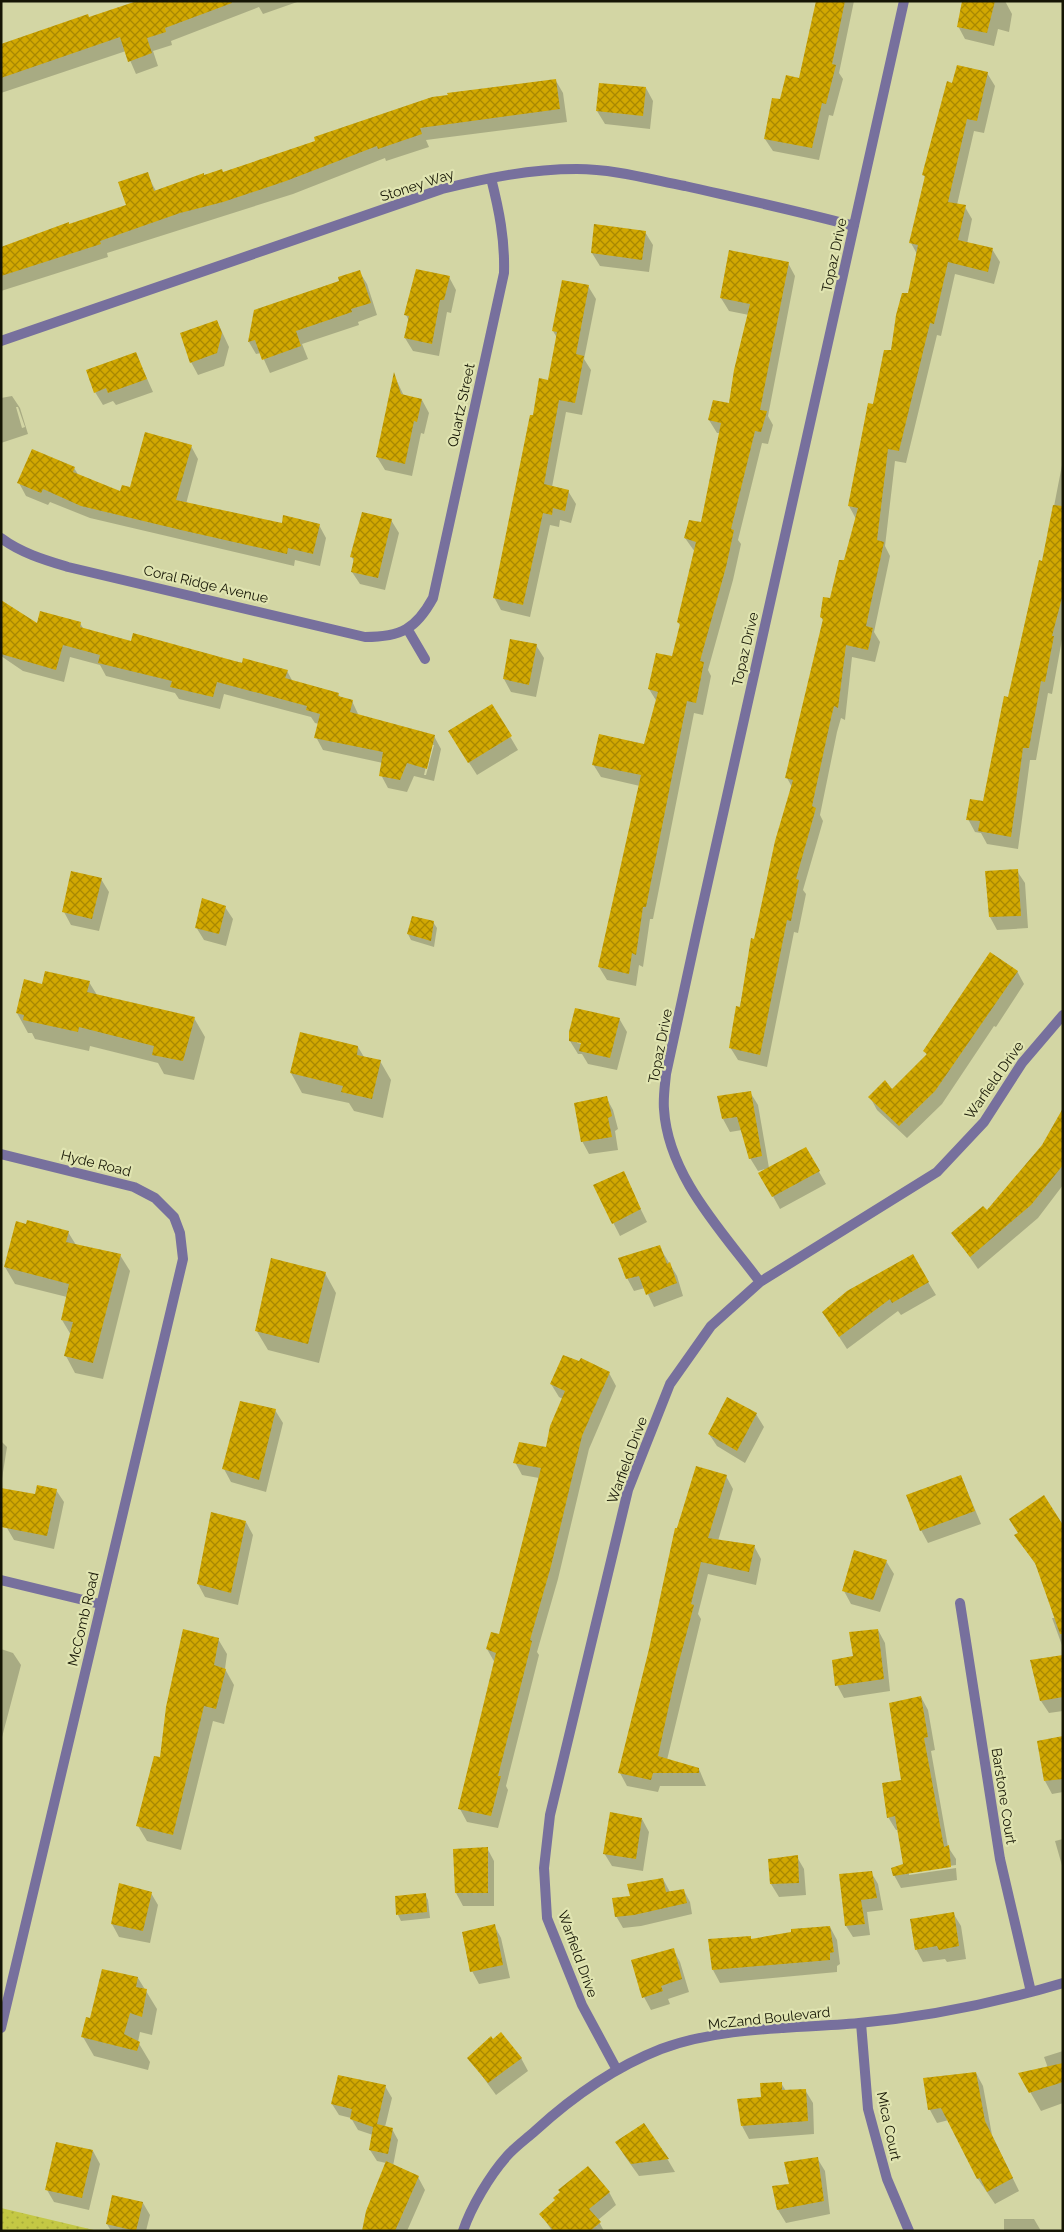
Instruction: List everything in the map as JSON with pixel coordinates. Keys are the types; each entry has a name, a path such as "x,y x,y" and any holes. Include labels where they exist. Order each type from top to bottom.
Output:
{"street":[{"name":"Topaz Drive","path":"760,1282 682,1174 670,1139 664,1109 666,1074 904,1"},
{"name":"Stoney Way","path":"1,341 442,189 538,170 578,169 618,172 794,210 854,226"},
{"name":"Quartz Street","path":"408,630 423,616 433,598 504,272 505,248 502,223 491,178"},
{"name":"Coral Ridge Avenue","path":"1,538 10,545 38,558 68,567 365,637 387,637 408,630"},
{"path":"408,630 425,659"},
{"name":"Warfield Drive","path":"616,2070 582,2005 547,1918 544,1868 550,1815 628,1490 670,1384 711,1326 760,1282 937,1172 984,1122 1022,1063 1048,1029 1063,1015"},
{"name":"Hyde Road","path":"1,1154 134,1187 155,1198 174,1217"},
{"name":"McComb Road","path":"1,2028 100,1604 180,1274 182,1244 174,1217"},
{"path":"1,1580 100,1604"},
{"name":"Barstone Court","path":"960,1603 1000,1859 1031,1992"},
{"name":"McZand Boulevard","path":"463,2231 469,2212 506,2157 553,2114 616,2070 662,2049 710,2037 759,2030 861,2023 1001,2000 1063,1983"},
{"name":"Mica Court","path":"861,2023 868,2110 887,2180 909,2231"}],"shaded area":[{"path":"1,2208 98,2231 1,2231"}],"building":[{"path":"137,1 231,1 232,3 165,28 166,32 147,38 152,53 128,62 120,37 1,78 1,44 88,14 89,17"},
{"path":"816,1 845,1 832,64 836,65 826,104 822,103 812,148 764,139 772,98 780,99 786,75 799,78"},
{"path":"962,1 995,1 987,33 957,27"},
{"path":"957,65 988,72 977,121 967,119 948,202 966,205 958,240 993,248 988,272 948,262 934,324 930,323 899,451 888,449 877,540 884,542 866,626 873,628 868,650 846,645 838,708 834,706 831,718 812,806 816,808 796,879 799,880 791,921 787,920 760,1055 729,1048 736,1006 740,1007 751,938 754,939 775,841 793,780 785,778 823,619 820,617 823,597 830,598 839,560 844,560 858,508 848,506 868,403 873,404 884,350 891,350 896,315 902,293 908,293 918,245 909,243 925,176 922,175 947,81 952,83"},
{"path":"556,79 560,109 420,128 422,134 378,149 377,146 286,181 223,202 180,213 100,241 101,244 1,276 1,247 69,222 69,224 126,205 118,182 148,172 154,191 204,173 204,175 222,169 223,172 315,141 314,137 432,97 448,95 447,93"},
{"path":"599,83 646,87 643,116 596,111"},
{"path":"594,224 646,231 642,260 591,253"},
{"path":"729,250 789,262 760,410 767,411 761,432 755,431 731,529 734,530 726,567 700,661 704,662 696,703 687,701 646,907 643,907 636,955 632,953 629,974 598,967 641,775 592,765 599,734 644,744 658,692 648,689 656,653 672,656 680,624 677,622 696,542 684,538 689,520 701,522 721,423 708,420 713,400 729,403 734,370 750,304 720,298"},
{"path":"416,269 450,276 444,300 440,300 432,344 404,338 409,316 404,315"},
{"path":"360,270 371,303 351,309 352,312 296,331 301,346 262,360 255,340 248,342 254,310 339,281 338,277"},
{"path":"562,280 589,285 576,354 584,356 575,403 559,400 544,484 569,490 565,511 553,508 552,515 543,513 523,605 493,598 530,415 533,415 539,378 548,380 557,332 552,331"},
{"path":"217,320 222,333 217,353 190,363 180,333"},
{"path":"136,352 147,379 108,393 106,388 94,393 86,370"},
{"path":"394,372 401,394 422,399 417,422 414,421 405,464 376,457"},
{"path":"145,432 192,445 176,500 282,523 283,515 320,524 313,554 288,548 287,554 181,530 81,506 43,489 41,493 17,483 32,449 75,467 73,472 120,491 122,485 130,487"},
{"path":"1053,505 1063,506 1063,594 1052,636 1054,636 1045,682 1041,681 1029,748 1023,748 1011,837 978,831 980,821 966,820 970,799 983,801 1004,696 1008,697 1039,560 1042,561"},
{"path":"362,512 392,519 378,578 351,572 354,558 350,557"},
{"path":"1,600 37,623 40,611 81,622 80,627 131,641 133,633 242,663 243,658 288,670 285,678 339,693 338,696 353,700 350,712 435,735 427,769 407,763 400,780 379,776 383,752 314,738 320,714 306,710 307,706 217,682 213,697 170,687 172,681 98,663 100,655 63,645 56,670 1,654"},
{"path":"510,639 537,644 529,685 503,679"},
{"path":"492,704 512,736 468,763 448,731"},
{"path":"1018,869 1021,916 989,917 985,871"},
{"path":"71,871 102,878 92,919 62,912"},
{"path":"202,898 226,906 219,934 195,928"},
{"path":"412,916 434,921 431,941 407,934"},
{"path":"990,952 1018,971 935,1091 899,1126 868,1097 885,1080 892,1089 927,1054 923,1051"},
{"path":"45,971 90,981 87,992 195,1017 183,1061 152,1055 154,1046 79,1027 78,1032 23,1020 24,1015 16,1013 24,979 42,984"},
{"path":"575,1008 620,1018 610,1058 579,1051 581,1043 569,1041 569,1032"},
{"path":"300,1032 358,1046 357,1055 381,1060 372,1099 341,1092 343,1086 290,1073"},
{"path":"751,1091 762,1156 749,1159 737,1117 722,1119 717,1096"},
{"path":"607,1096 612,1116 608,1118 612,1137 581,1142 574,1103"},
{"path":"1063,1108 1063,1165 1031,1205 970,1257 951,1233 983,1206 987,1210 1042,1145"},
{"path":"806,1147 820,1171 772,1197 758,1173"},
{"path":"624,1171 641,1209 612,1224 593,1185"},
{"path":"27,1220 69,1231 66,1242 121,1254 93,1363 64,1356 73,1322 61,1320 69,1284 4,1267 16,1221 26,1224"},
{"path":"660,1245 667,1264 670,1262 677,1283 646,1295 639,1276 626,1279 618,1258"},
{"path":"913,1254 929,1282 892,1303 890,1299 839,1337 822,1312 847,1291"},
{"path":"271,1258 326,1272 308,1344 255,1331"},
{"path":"563,1355 579,1361 581,1358 610,1372 582,1436 551,1566 530,1640 532,1641 498,1776 501,1776 491,1816 458,1809 496,1653 486,1649 491,1632 499,1634 541,1468 513,1463 519,1442 546,1447 550,1426 565,1391 550,1384"},
{"path":"727,1397 757,1413 737,1451 708,1434"},
{"path":"240,1401 276,1409 259,1480 222,1469"},
{"path":"696,1466 727,1475 708,1538 755,1545 749,1572 701,1562 691,1604 694,1605 676,1673 658,1756 699,1768 699,1773 653,1773 651,1780 618,1773 649,1649 675,1528 677,1528"},
{"path":"961,1475 975,1511 920,1531 906,1495"},
{"path":"37,1485 57,1489 47,1536 1,1527 1,1488 35,1494"},
{"path":"1044,1495 1063,1525 1063,1634 1060,1634 1035,1563 1014,1535 1018,1533 1009,1519"},
{"path":"211,1512 246,1521 231,1593 197,1584"},
{"path":"854,1550 887,1560 873,1600 842,1591"},
{"path":"183,1629 219,1638 214,1665 226,1669 216,1709 204,1706 173,1835 136,1826 154,1756 160,1757 166,1707"},
{"path":"878,1629 884,1679 835,1686 832,1660 853,1656 849,1632"},
{"path":"1063,1655 1063,1697 1040,1701 1030,1660"},
{"path":"921,1696 928,1737 924,1738 944,1847 949,1845 951,1867 893,1876 891,1868 903,1864 895,1816 887,1818 882,1783 901,1780 889,1703"},
{"path":"1063,1736 1063,1779 1044,1781 1037,1741"},
{"path":"610,1812 642,1818 636,1859 603,1854"},
{"path":"488,1847 488,1893 455,1893 453,1849"},
{"path":"798,1855 799,1883 770,1884 768,1859"},
{"path":"872,1871 877,1898 861,1900 865,1924 845,1926 839,1874"},
{"path":"663,1878 666,1892 684,1889 687,1903 634,1915 615,1917 612,1898 630,1896 627,1884"},
{"path":"119,1883 152,1892 143,1931 111,1924"},
{"path":"426,1893 427,1912 396,1915 395,1896"},
{"path":"954,1912 959,1946 939,1950 937,1946 915,1950 910,1919"},
{"path":"495,1924 503,1965 470,1972 462,1932"},
{"path":"830,1926 834,1952 830,1953 830,1960 712,1970 708,1939 751,1936 751,1939 791,1932 791,1929"},
{"path":"674,1948 682,1979 661,1986 663,1991 642,1998 631,1960"},
{"path":"102,1969 138,1977 136,1987 147,1989 142,2017 130,2013 124,2034 140,2042 137,2051 81,2037 86,2017 90,2018"},
{"path":"501,2032 522,2058 488,2083 467,2058 491,2036 493,2039"},
{"path":"1063,2063 1063,2082 1029,2093 1018,2073"},
{"path":"976,2072 985,2121 1013,2178 987,2192 980,2178 977,2179 941,2108 928,2110 923,2078"},
{"path":"338,2075 386,2085 377,2124 393,2128 388,2154 369,2150 373,2127 350,2119 352,2109 331,2104"},
{"path":"782,2082 782,2090 806,2089 808,2121 741,2126 737,2099 761,2097 760,2083"},
{"path":"644,2123 669,2159 631,2164 615,2142"},
{"path":"56,2142 93,2150 82,2198 45,2190"},
{"path":"818,2157 824,2201 777,2210 772,2186 789,2184 784,2162"},
{"path":"386,2161 419,2176 395,2231 362,2231 366,2211"},
{"path":"588,2166 610,2192 589,2209 601,2222 590,2231 554,2231 539,2214 555,2200 553,2198 560,2192 558,2190"},
{"path":"112,2195 143,2202 136,2231 106,2224"}]}
